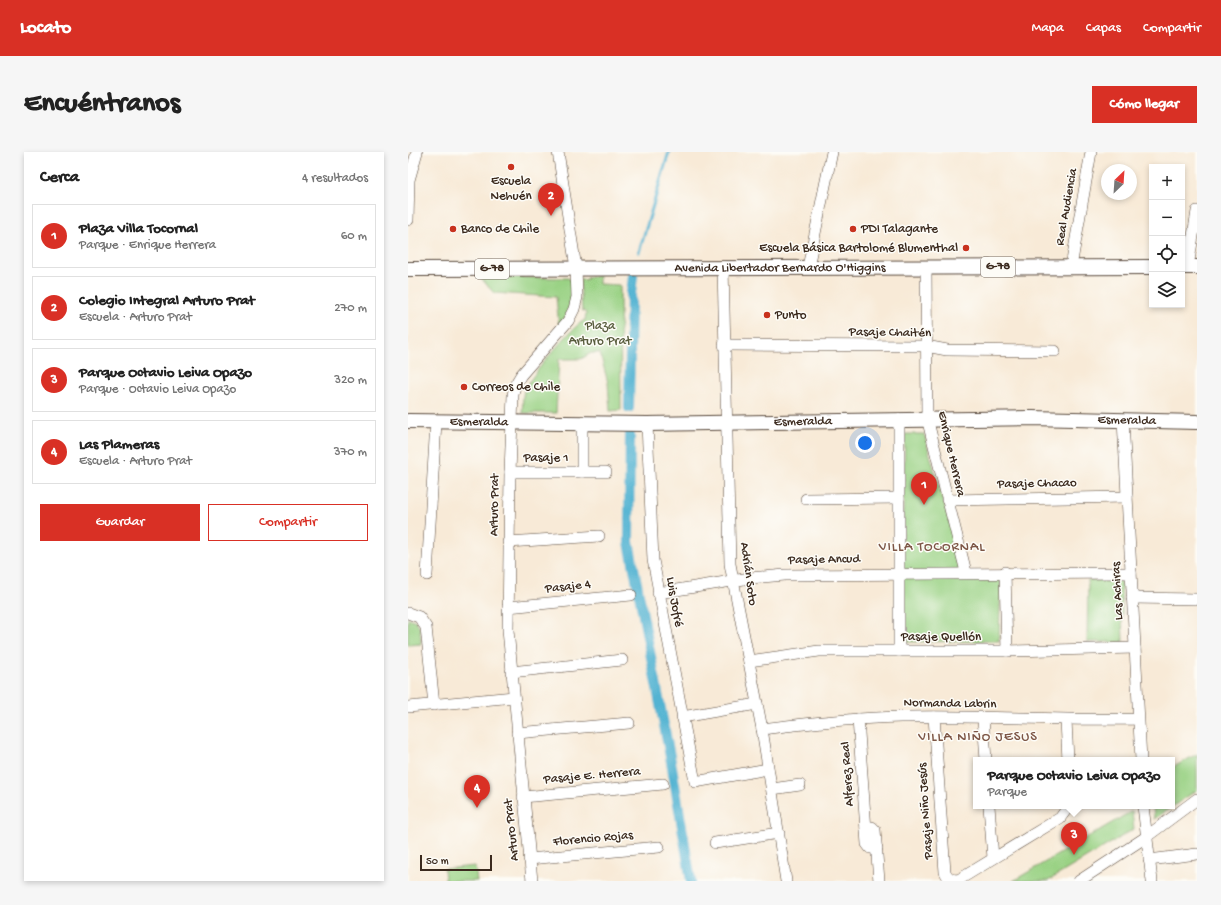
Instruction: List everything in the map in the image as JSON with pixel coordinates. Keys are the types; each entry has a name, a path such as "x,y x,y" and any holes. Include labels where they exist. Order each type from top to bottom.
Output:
{"main road":[{"name":"Avenida Libertador Bernardo O'Higgins","path":"408,269 1149,267"},
{"name":"Esmeralda","path":"408,421 647,424 927,418 1068,418 1197,422"}],"street":[{"path":"408,220 409,180 417,152"},
{"name":"Arturo Prat","path":"532,881 511,672 508,607 510,472 514,390 518,380 568,321 574,310 578,290 558,152"},
{"path":"808,267 832,152"},
{"name":"Real Audiencia","path":"1071,267 1090,152"},
{"path":"1189,267 1197,211"},
{"name":"Adrián Soto","path":"723,267 729,541 733,580 762,729 786,881"},
{"name":"Enrique Herrera","path":"926,267 927,418 966,572"},
{"name":"Pasaje Chaitén","path":"724,345 926,346 947,350 1055,351"},
{"path":"898,651 899,419"},
{"name":"Las Achiras","path":"1123,420 1141,757"},
{"path":"427,574 436,422"},
{"name":"Pasaje 1","path":"582,423 582,472"},
{"name":"Luis Jofré","path":"647,424 650,534 658,593 695,782 768,769"},
{"name":"Pasaje 1","path":"510,472 606,472"},
{"name":"Pasaje Chacao","path":"947,500 1127,497"},
{"path":"806,499 899,498"},
{"path":"508,542 599,536"},
{"name":"Pasaje Ancud","path":"658,593 733,580 785,575 966,572 1131,573"},
{"path":"1005,572 1007,651"},
{"name":"Pasaje 4","path":"508,607 631,595"},
{"path":"1132,598 1197,599"},
{"path":"408,613 419,617 426,627 434,704"},
{"name":"Pasaje Quellón","path":"749,661 819,651 1007,651 1135,648"},
{"path":"511,672 622,660"},
{"path":"408,707 514,697"},
{"path":"682,717 757,704"},
{"name":"Normanda Labrin","path":"762,729 858,719 934,717 1138,720"},
{"name":"Pasaje Niño Jesús","path":"934,717 945,872 949,878 958,880 1060,818 1067,809"},
{"path":"983,718 986,757"},
{"name":"Alferez Real","path":"858,719 866,827 875,829 879,881"},
{"path":"1066,720 1068,757"},
{"path":"517,733 629,723"},
{"name":"Pasaje E. Herrera","path":"523,797 663,784"},
{"path":"772,790 800,785"},
{"path":"1079,881 1146,837 1197,799"},
{"path":"989,809 993,858"},
{"path":"1143,809 1152,881"},
{"path":"715,843 779,833"},
{"name":"Florencio Rojas","path":"529,859 659,847"},
{"path":"1149,860 1197,854"}],"green space":[{"name":"Plaza Arturo Prat","path":"599,276 599,284 620,285 621,410 610,411 608,383 600,353 591,353 581,359 559,359 556,413 522,413 523,393 527,385 542,364 562,341 585,320 586,313 582,310 580,279 586,280 588,277"},
{"path":"480,277 568,278 571,280 570,305 559,327 556,297 494,293"},
{"path":"905,434 924,434 965,576 1001,576 999,641 900,642"},
{"path":"1088,580 1121,580 1123,642 1087,642"},
{"path":"408,618 416,621 420,629 421,644 408,645"},
{"path":"1197,754 1197,790 1175,805 1175,766"},
{"path":"1153,809 1169,809 1154,819"},
{"path":"1132,811 1134,829 1048,881 1013,881"},
{"path":"475,866 477,881 445,881 444,869"}],"waterway":[{"path":"639,252 669,152"},
{"path":"629,408 631,294 633,276"},
{"path":"630,433 629,542 672,767 691,881"}],"place":[{"name":"Escuela Nehuén","path":"511,167"},
{"name":"Colegio Integral Arturo Prat","path":"551,216"},
{"name":"Banco de Chile","path":"453,229"},
{"name":"PDI Talagante","path":"853,229"},
{"name":"Escuela Básica Bartolomé Blumenthal","path":"966,248"},
{"name":"Punto","path":"767,315"},
{"name":"Correos de Chile","path":"464,387"},
{"name":"Plaza Villa Tocornal","path":"924,505"},
{"name":"Las Plameras","path":"477,808"},
{"name":"Parque Octavio Leiva Opazo","path":"1074,855"}],"district":[{"name":"VILLA TOCORNAL","path":"932,547"},
{"name":"VILLA NIÑO JESUS","path":"978,737"}]}
